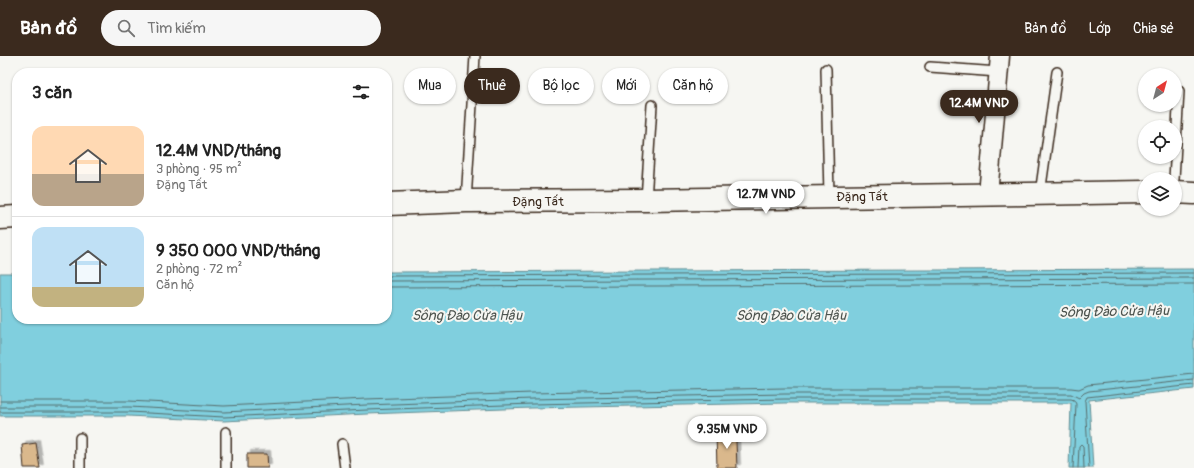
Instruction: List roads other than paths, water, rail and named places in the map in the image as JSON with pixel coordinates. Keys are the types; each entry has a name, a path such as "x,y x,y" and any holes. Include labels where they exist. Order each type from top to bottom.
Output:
{"street":[{"path":"988,195 999,64"},
{"name":"Đặng Tất","path":"392,204 466,201 1039,195 1138,192"},
{"path":"1182,192 1194,193"},
{"path":"0,218 12,217"}],"lane":[{"path":"466,201 475,56"},
{"path":"930,67 999,64"},
{"path":"826,69 829,196"},
{"path":"1039,195 1057,72"},
{"path":"646,200 652,105"},
{"path":"1174,172 1178,112"},
{"path":"226,432 226,468"},
{"path":"80,438 80,468"},
{"path":"342,444 345,468"}],"water":[{"name":"Sông Đào Cửa Hậu","path":"1194,269 1194,389 1089,400 1093,468 1069,468 1071,403 785,403 532,408 224,421 128,416 0,416 0,273 12,273 12,324 392,324 392,272"}]}
